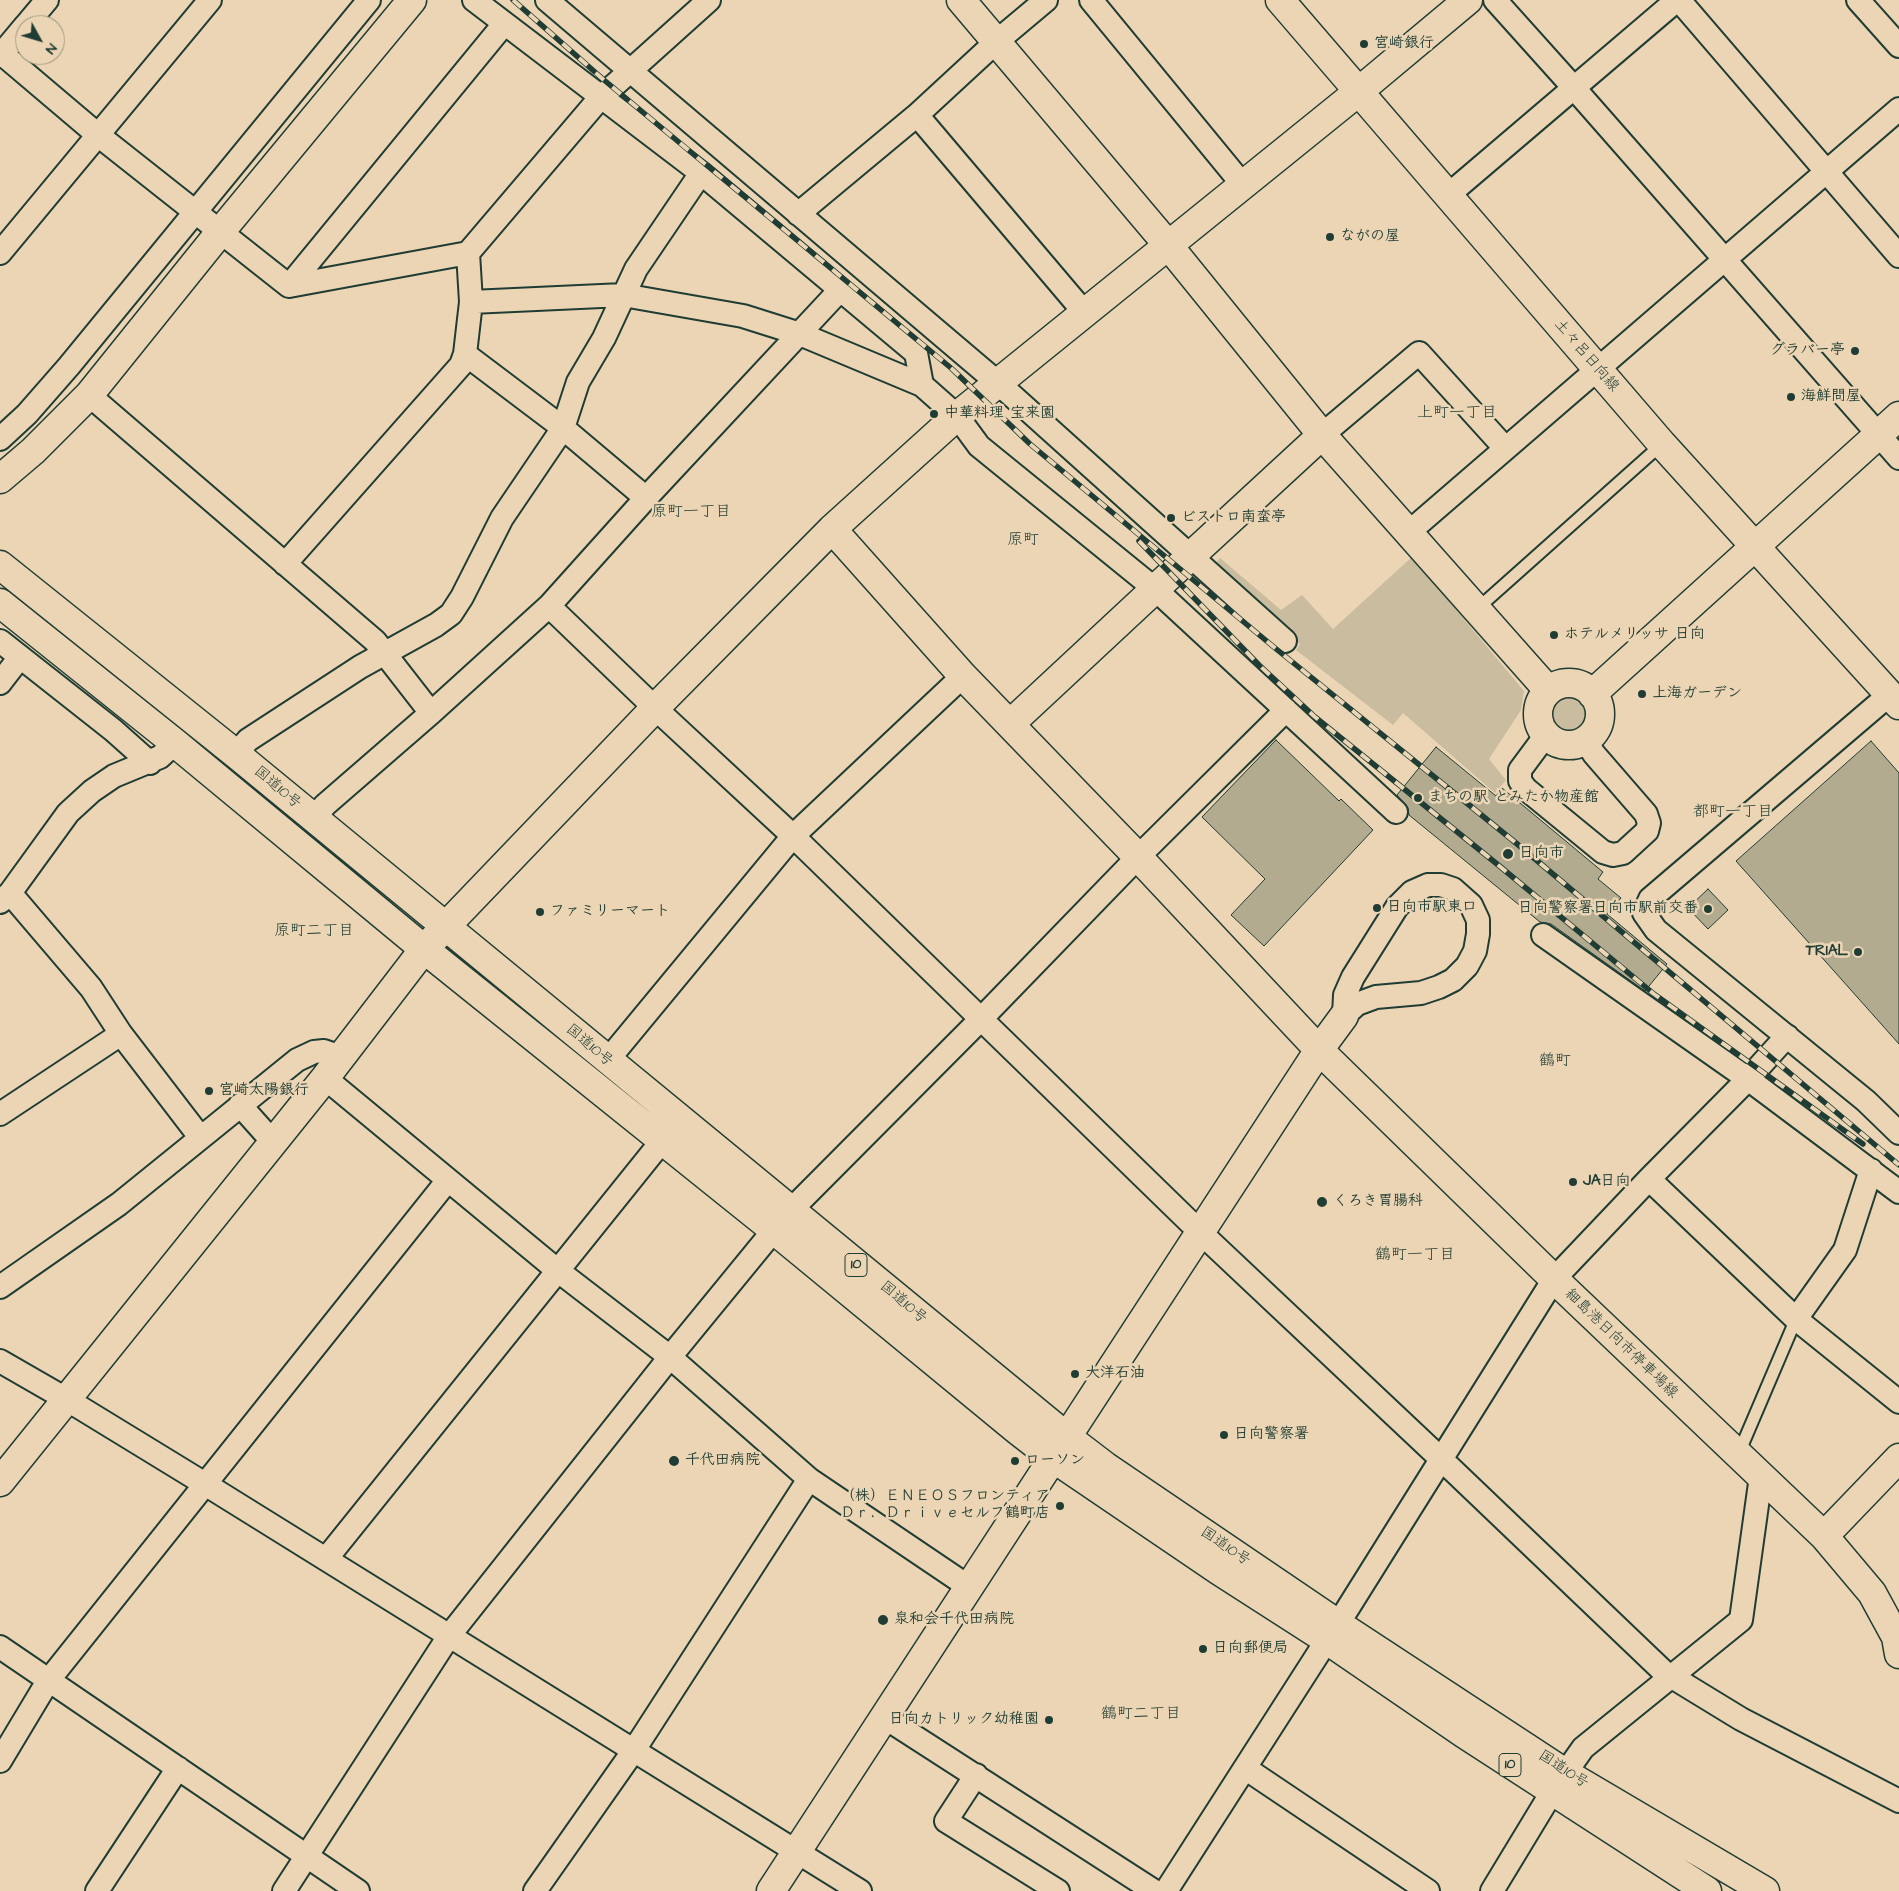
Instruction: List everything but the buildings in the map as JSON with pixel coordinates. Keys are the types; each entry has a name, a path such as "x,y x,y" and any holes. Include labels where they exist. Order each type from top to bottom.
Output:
{"main road":[{"path":"0,480 33,451 89,395 221,231 412,0"},
{"path":"961,0 1168,245 1322,435 1548,690"},
{"name":"土々呂日向線","path":"1280,0 1662,444 1894,700"},
{"path":"0,1482 325,1078 424,949 655,708 832,530 957,416 1358,92 1468,0"},
{"path":"1592,694 1899,416"},
{"path":"1010,724 1322,435"},
{"name":"細島港日向市停車場線","path":"832,530 964,676 1138,857 1319,1050 1554,1279 1824,1536 1872,1593 1898,1643"},
{"name":"国道10号","path":"0,566 236,754 607,1061 782,1220 1060,1448 1105,1466 1332,1632 1559,1782 1698,1889"},
{"name":"国道10号","path":"0,603 175,742 424,949 662,1141 782,1220"},
{"path":"1566,683 1576,684 1592,694 1599,710 1599,719 1592,734 1585,740 1565,745 1554,741 1546,735 1540,727 1538,707 1548,690 1566,683"},
{"path":"771,1891 1319,1050 1344,1016"},
{"path":"1824,1536 1899,1458"},
{"name":"国道10号","path":"1559,1782 1765,1891"}],"street":[{"path":"35,15 47,0"},
{"path":"0,253 210,0"},
{"path":"0,439 27,414 69,366 369,0"},
{"path":"474,0 700,173 916,353 922,385"},
{"path":"547,0 998,383 1285,641"},
{"path":"15,38 1,54 98,135 289,286 468,253 600,98 709,0"},
{"path":"798,214 916,115 996,42 1046,0"},
{"path":"1091,0 1243,185"},
{"path":"1495,0 1899,458"},
{"path":"1448,196 1678,0 1899,256"},
{"path":"1858,0 1899,46"},
{"path":"289,286 504,24"},
{"path":"1409,532 1899,109"},
{"path":"916,115 1084,312"},
{"path":"236,754 248,740 360,667 436,625 451,614 462,597 502,518 563,428 578,382 604,338 636,269 700,173"},
{"path":"285,564 460,365 465,354 471,302 468,253"},
{"path":"314,818 326,805 550,606 646,498 840,290"},
{"path":"471,302 623,296 743,316 800,334 922,385 957,416 979,446 1155,589 1396,812"},
{"path":"465,354 563,428 646,498"},
{"path":"1322,435 1419,354 1505,448"},
{"path":"89,395 375,641 431,713"},
{"path":"550,606 982,1018 1200,1232 1664,1672 1741,1719 1899,1801"},
{"path":"0,641 112,730 150,763"},
{"path":"0,683 20,657"},
{"path":"607,1061 793,836 964,676"},
{"path":"1894,700 1650,900 1644,913 1656,930 1866,1101 1899,1133"},
{"path":"284,1891 449,1636 670,1357 782,1220 1138,857 1286,710"},
{"path":"1546,735 1520,770 1520,781 1526,789 1603,852 1613,855 1623,853 1647,831 1649,823 1646,814 1594,754 1585,740"},
{"path":"175,742 160,757 150,763 114,776 92,790 68,813 5,897 90,988 121,1034 200,1137"},
{"path":"1428,885 1440,885 1453,889 1472,905 1478,920 1475,951 1467,966 1453,980 1421,993 1376,997 1357,1004 1344,1016 1345,995 1353,977 1397,907 1412,892 1428,885"},
{"path":"1543,935 1748,1079 1899,1192"},
{"path":"0,1114 121,1034"},
{"path":"1166,1891 1332,1632 1554,1279 1748,1079 1787,1036"},
{"path":"0,1287 119,1204 297,1060 314,1052 324,1051 341,1057"},
{"path":"325,1078 558,1270 670,1357 809,1478 969,1588"},
{"path":"240,1105 273,1142"},
{"path":"326,1560 662,1141"},
{"path":"1796,1319 1845,1250 1871,1170"},
{"path":"1649,1179 1796,1319 1899,1402"},
{"path":"0,1761 48,1681 448,1180"},
{"path":"0,1361 205,1484 860,1891"},
{"path":"1492,1891 1559,1782 1583,1748 1741,1620 1761,1476"},
{"path":"535,1891 634,1750 809,1478"},
{"path":"0,1647 358,1891"},
{"path":"884,1717 1154,1891"},
{"path":"97,1891 178,1768"},
{"path":"1245,1768 1428,1891"},
{"path":"976,1775 946,1821 1058,1891"}],"lane":[{"path":"1478,609 1662,444"},
{"path":"1738,1455 1796,1319"}],"shaded area":[{"path":"1412,557 1524,691 1521,710 1489,759 1506,780 1495,793 1403,713 1393,725 1296,650 1300,644 1214,565 1220,558 1281,610 1302,595 1333,629"},
{"path":"1568,697 1575,698 1581,702 1585,708 1585,722 1581,728 1575,732 1568,733 1561,732 1555,728 1551,722 1550,715 1551,708 1555,702 1561,698"}],"railway":[{"path":"513,0 604,80 951,368 1030,444 1275,648 1516,843 1899,1165"},
{"path":"1139,541 1259,665 1315,717 1654,994 1863,1144"}],"place":[{"name":"宮崎銀行","path":"1364,44"},
{"name":"ながの屋","path":"1330,237"},
{"name":"グラバー亭","path":"1855,351"},
{"name":"海鮮問屋","path":"1791,397"},
{"name":"中華料理 宝来園","path":"934,414"},
{"name":"ビストロ南蛮亭","path":"1171,518"},
{"name":"ホテルメリッサ 日向","path":"1554,635"},
{"name":"上海ガーデン","path":"1642,694"},
{"name":"まちの駅 とみたか物産館","path":"1418,798"},
{"name":"日向市","path":"1508,854"},
{"name":"日向市駅東口","path":"1377,908"},
{"name":"日向警察署日向市駅前交番","path":"1708,909"},
{"name":"ファミリーマート","path":"540,912"},
{"name":"TRIAL","path":"1858,952"},
{"name":"宮崎太陽銀行","path":"209,1091"},
{"name":"JA日向","path":"1573,1182"},
{"name":"くろき胃腸科","path":"1322,1202"},
{"name":"大洋石油","path":"1075,1374"},
{"name":"日向警察署","path":"1224,1435"},
{"name":"千代田病院","path":"674,1461"},
{"name":"ローソン","path":"1015,1461"},
{"name":"（株）ＥＮＥＯＳフロンティア Ｄｒ．Ｄｒｉｖｅセルフ鶴町店","path":"1060,1506"},
{"name":"泉和会千代田病院","path":"883,1620"},
{"name":"日向郵便局","path":"1203,1649"},
{"name":"日向カトリック幼稚園","path":"1049,1720"}],"district":[{"name":"上町一丁目","path":"1457,414"},
{"name":"原町一丁目","path":"691,513"},
{"name":"原町","path":"1023,541"},
{"name":"都町一丁目","path":"1733,813"},
{"name":"原町二丁目","path":"314,932"},
{"name":"鶴町","path":"1555,1062"},
{"name":"鶴町一丁目","path":"1415,1256"},
{"name":"鶴町二丁目","path":"1141,1715"}]}
